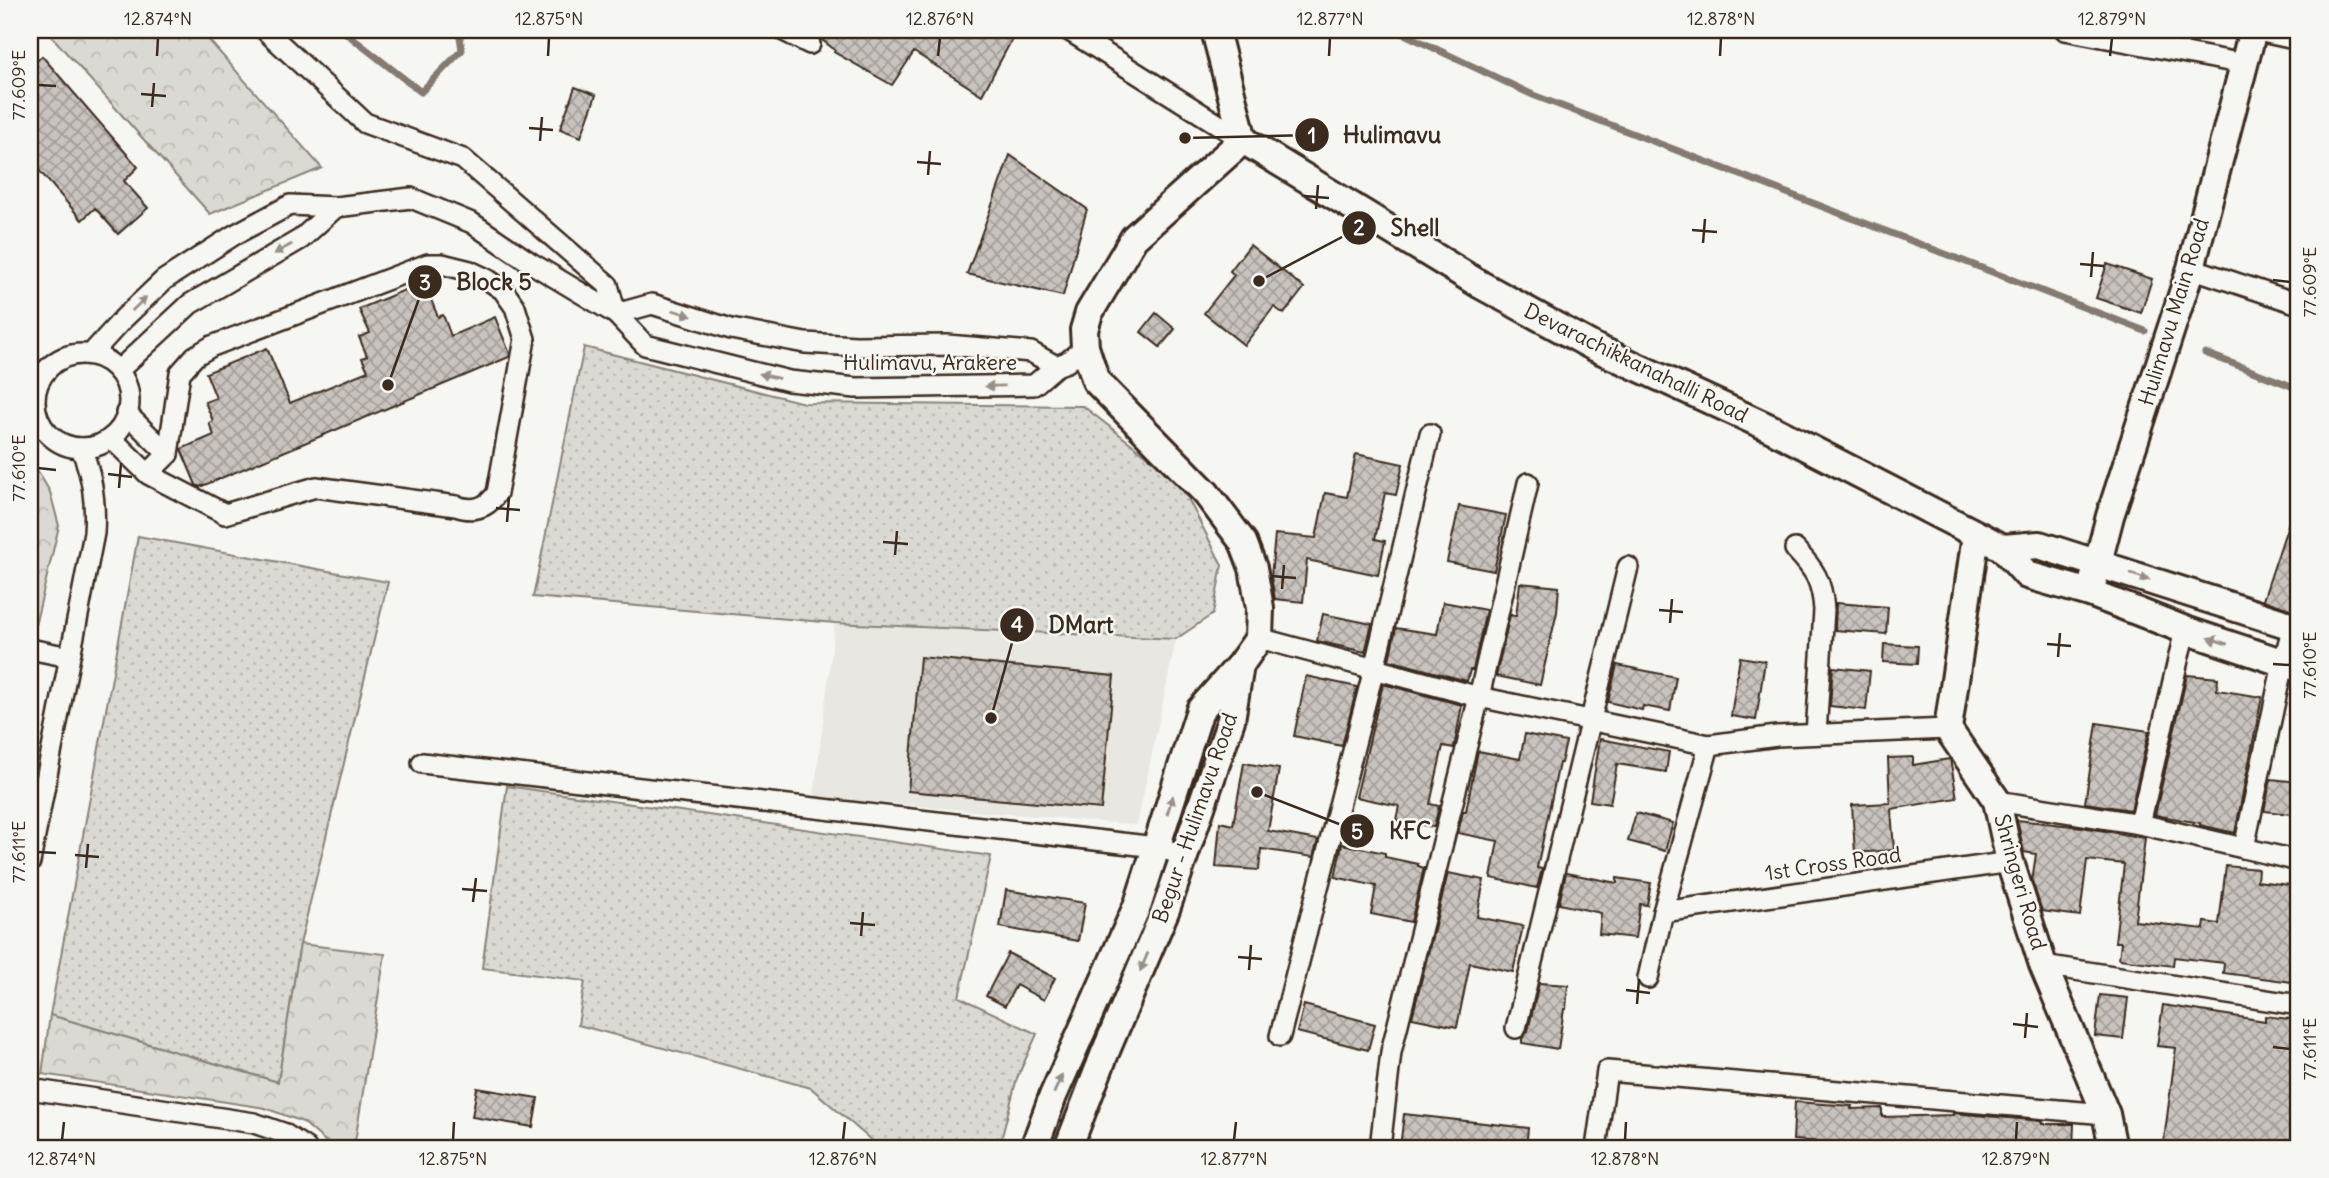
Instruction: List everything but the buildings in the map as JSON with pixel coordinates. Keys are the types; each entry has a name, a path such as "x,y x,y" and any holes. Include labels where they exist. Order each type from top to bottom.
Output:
{"main road":[{"path":"1215,30 1243,140 1134,237 1089,313 1084,330 1085,347 1096,381 1206,493 1243,542 1253,568 1259,608 1259,638 1240,665"},
{"name":"Hulimavu Main Road","path":"2090,593 2110,516 2191,268 2253,30"},
{"name":"Devarachikkanahalli Road","path":"1243,140 1481,285 1594,347 1772,429 2003,548 2027,575 2090,593 2185,630 2291,665"},
{"path":"1948,729 1976,535"},
{"path":"2003,548 2039,545 2296,627"},
{"name":"Begur - Hulimavu Road","path":"1034,1148 1053,1096 1138,904 1200,710 1240,665"},
{"name":"Begur - Hulimavu Road","path":"1068,1148 1166,909 1231,720 1240,665"},
{"name":"Shringeri Road","path":"1948,729 1997,801 2010,862 2043,965 2106,1114 2113,1148"}],"street":[{"path":"265,30 365,124 463,159 608,285 616,314"},
{"path":"782,30 810,44"},
{"path":"1068,30 1243,140"},
{"path":"2065,30 2245,64"},
{"path":"2253,30 2299,40"},
{"path":"92,354 123,318 164,280 234,235 289,205 336,207 411,198 472,223 531,263 616,314"},
{"path":"119,370 190,304 301,239 336,207"},
{"path":"111,438 148,474 225,514 316,487 465,509 483,506 497,493 525,339 515,307 503,290 487,279 456,267 428,264 212,346 195,356 180,373 168,454 148,474"},
{"path":"2191,268 2299,304"},
{"name":"Hulimavu, Arakere","path":"652,304 731,329 804,342 856,346 947,345 1031,352 1056,366 1034,385 856,388 789,381 645,345 616,314 652,304"},
{"path":"1056,366 1067,362 1085,347"},
{"path":"76,353 92,354 119,370 130,397 123,425 111,438 97,446 81,448 66,445 52,437 42,425 33,411 35,380 62,358 76,353"},
{"path":"126,414 168,454"},
{"path":"1280,1036 1374,669 1430,434"},
{"path":"30,862 94,533 92,479 81,448"},
{"path":"1380,1148 1391,1052 1479,697 1528,483"},
{"path":"1795,549 1819,578 1823,592 1816,734"},
{"path":"1516,1028 1628,567"},
{"path":"2244,848 2291,665 2296,627"},
{"path":"2140,824 2185,630"},
{"path":"1259,638 1479,697 1709,745 1777,736 1948,729"},
{"path":"30,649 69,657"},
{"path":"1648,978 1663,912 1709,745"},
{"path":"422,762 1156,847 1185,855"},
{"path":"1997,801 2140,824 2299,861"},
{"name":"1st Cross Road","path":"1663,912 2010,862"},
{"path":"2043,965 2299,1005"},
{"path":"1596,1148 1607,1071 2106,1114"},
{"path":"30,1088 254,1124 283,1133 306,1148"}],"shaded area":[{"path":"835,623 1176,639 1137,825 814,797"}],"green space":[{"path":"46,30 200,30 322,168 210,214"},
{"path":"584,347 804,403 1083,406 1179,481 1222,565 1213,614 1176,639 835,623 533,597"},
{"path":"30,458 50,492 59,526 34,630 30,629"},
{"path":"138,536 388,582 300,944 278,1082 50,1015"},
{"path":"507,786 991,856 959,997 1037,1034 1017,1078 999,1148 880,1148 811,1088 578,1025 585,981 482,968"},
{"path":"300,944 385,954 354,1148 333,1148 303,1122 265,1108 42,1074 50,1015 278,1082"}],"waterway":[{"path":"342,30 421,92 462,50 459,30"},
{"path":"1396,30 1533,95 2145,331"},
{"path":"2205,353 2299,389"}],"place":[{"name":"Hulimavu","path":"1185,138"},
{"name":"Shell","path":"1259,281"},
{"name":"Block 5","path":"388,385"},
{"name":"DMart","path":"991,718"},
{"name":"KFC","path":"1257,792"}]}
